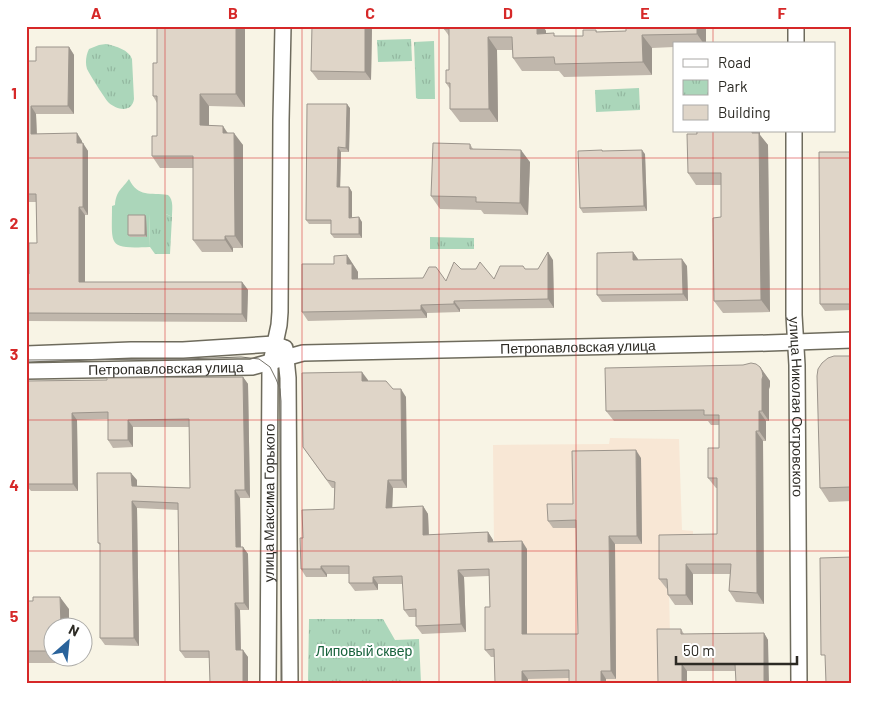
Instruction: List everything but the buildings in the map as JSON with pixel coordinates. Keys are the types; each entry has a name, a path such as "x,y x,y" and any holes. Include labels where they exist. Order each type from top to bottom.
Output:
{"street":[{"name":"улица Максима Горького","path":"284,26 279,325 288,378 290,683"},
{"path":"796,26 796,42"},
{"name":"улица Николая Островского","path":"794,132 799,683"},
{"name":"Петропавловская улица","path":"26,354 131,350 282,350 303,353 852,340"},
{"name":"улица Максима Горького","path":"268,683 270,362 282,350"},
{"name":"Петропавловская улица","path":"26,371 252,367 270,362"}],"shaded area":[{"path":"610,438 679,439 682,530 693,531 693,545 669,589 670,636 663,683 528,683 494,546 493,445 609,444"}],"green space":[{"path":"411,39 412,61 378,62 377,40"},
{"path":"434,41 435,99 418,99 416,98 414,42"},
{"path":"106,44 125,51 132,59 134,99 130,107 124,109 109,103 87,69 86,59 89,49"},
{"path":"639,88 640,110 596,112 595,90"},
{"path":"129,179 136,189 141,192 168,195 171,200 172,217 166,214 149,214 150,247 126,247 115,242 113,237 112,206 115,205 118,193"},
{"path":"149,214 166,214 172,217 170,254 155,254 150,247"},
{"path":"430,237 474,238 474,249 430,249"},
{"name":"Липовый сквер","path":"309,619 383,619 395,640 419,639 421,683 308,683"}],"tram line":[{"path":"26,360 241,357 259,359 270,367 280,389 281,401 281,683"}]}
